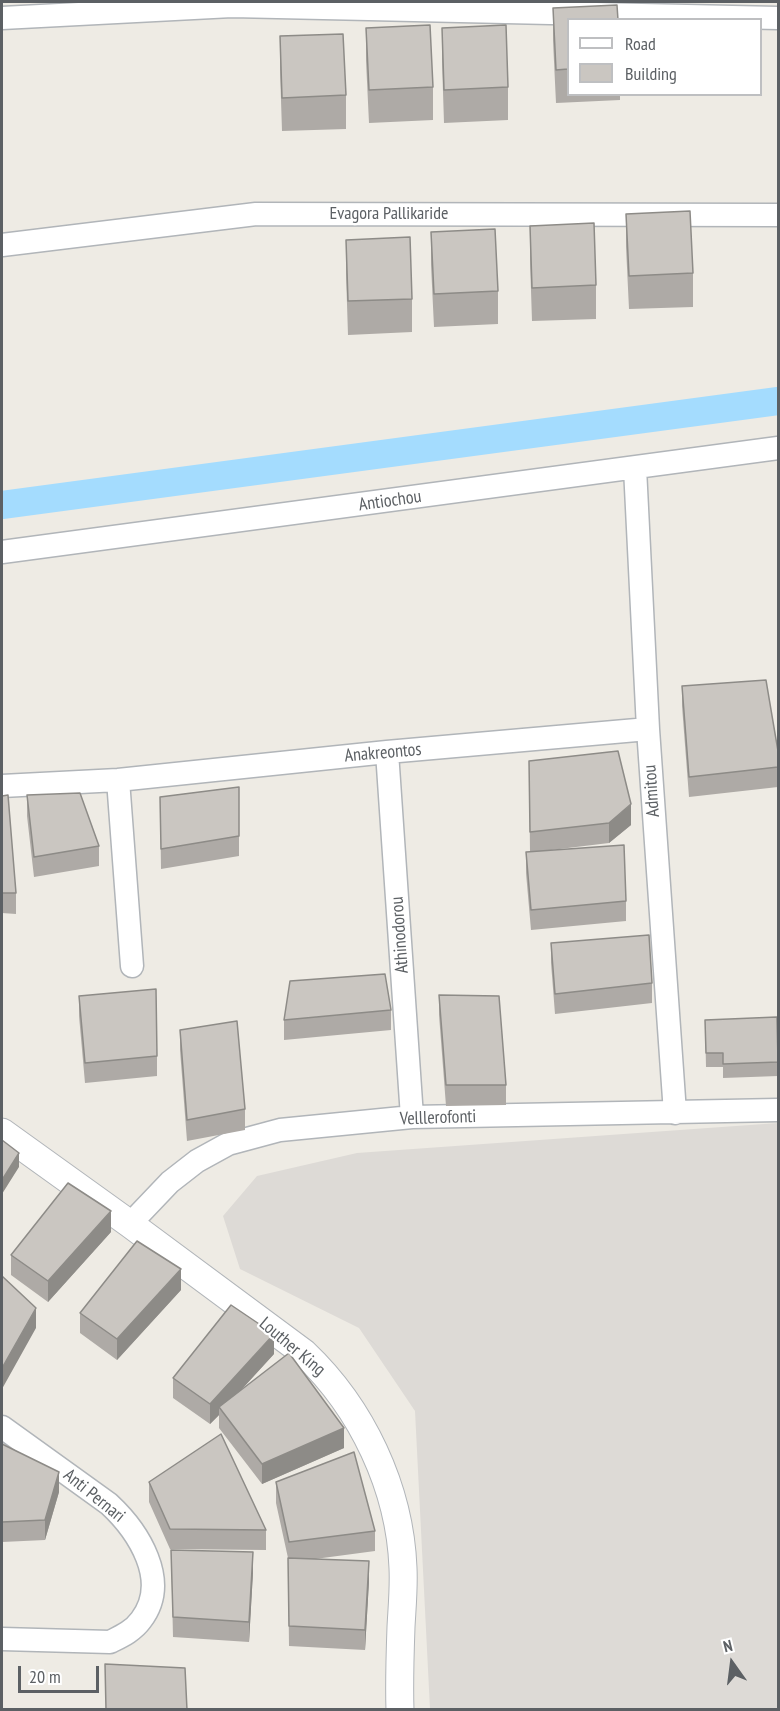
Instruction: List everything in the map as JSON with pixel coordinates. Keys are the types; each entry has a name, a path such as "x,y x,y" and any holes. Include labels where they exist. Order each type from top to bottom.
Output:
{"street":[{"path":"2,18 232,4 778,18"},
{"name":"Evagora Pallikaride","path":"2,245 256,214 778,215"},
{"name":"Antiochou","path":"2,552 778,448"},
{"name":"Admitou","path":"635,468 648,729 675,1113"},
{"name":"Anakreontos","path":"2,786 118,780 387,752 648,729"},
{"name":"Athinodorou","path":"387,752 412,1117"},
{"path":"118,780 132,966"},
{"name":"Velllerofonti","path":"130,1224 182,1171 228,1144 280,1130 412,1117 778,1110"},
{"name":"Louther King","path":"2,1132 304,1353 333,1382 362,1426 375,1455 392,1501 402,1548 404,1569 399,1660 400,1710"},
{"name":"Anti Pernari","path":"2,1427 109,1503 122,1515 140,1539 151,1568 152,1582 149,1607 142,1619 126,1634 111,1642 2,1639"}],"shaded area":[{"path":"778,1123 778,1709 430,1709 415,1411 359,1328 240,1269 223,1216 257,1176 357,1153"}],"building":[{"path":"617,5 618,18 567,18 567,69 556,70 553,8"},
{"path":"430,25 433,87 369,90 366,28"},
{"path":"506,25 508,87 444,90 442,28"},
{"path":"343,34 346,95 282,98 280,36"},
{"path":"690,211 693,273 629,276 626,214"},
{"path":"594,223 596,285 532,288 530,226"},
{"path":"495,229 498,291 434,294 431,232"},
{"path":"410,237 412,299 348,301 346,240"},
{"path":"766,680 778,751 778,767 689,777 682,686"},
{"path":"618,751 631,804 609,823 530,832 529,761"},
{"path":"239,787 239,836 161,849 160,797"},
{"path":"80,793 99,846 34,857 27,795"},
{"path":"8,795 16,893 2,893 2,796"},
{"path":"624,845 626,901 531,910 526,852"},
{"path":"649,935 652,983 555,994 551,943"},
{"path":"385,974 391,1010 284,1020 290,981"},
{"path":"156,989 157,1056 85,1063 79,996"},
{"path":"439,995 499,996 506,1085 446,1085"},
{"path":"777,1017 778,1062 723,1064 723,1053 706,1053 705,1020"},
{"path":"237,1021 245,1109 187,1120 180,1030"},
{"path":"2,1140 19,1153 2,1180"},
{"path":"68,1183 111,1211 48,1281 11,1255"},
{"path":"137,1241 181,1269 117,1339 80,1313"},
{"path":"2,1276 36,1308 2,1368"},
{"path":"231,1305 274,1334 210,1404 173,1378"},
{"path":"289,1353 344,1428 262,1464 219,1407"},
{"path":"221,1434 266,1530 170,1529 149,1482"},
{"path":"2,1444 59,1472 45,1520 2,1522"},
{"path":"354,1452 375,1531 289,1542 276,1482"},
{"path":"171,1550 253,1552 249,1622 173,1617"},
{"path":"288,1558 369,1561 365,1630 289,1626"},
{"path":"105,1664 185,1668 187,1710 106,1710"}],"waterway":[{"path":"2,505 778,401"}]}
